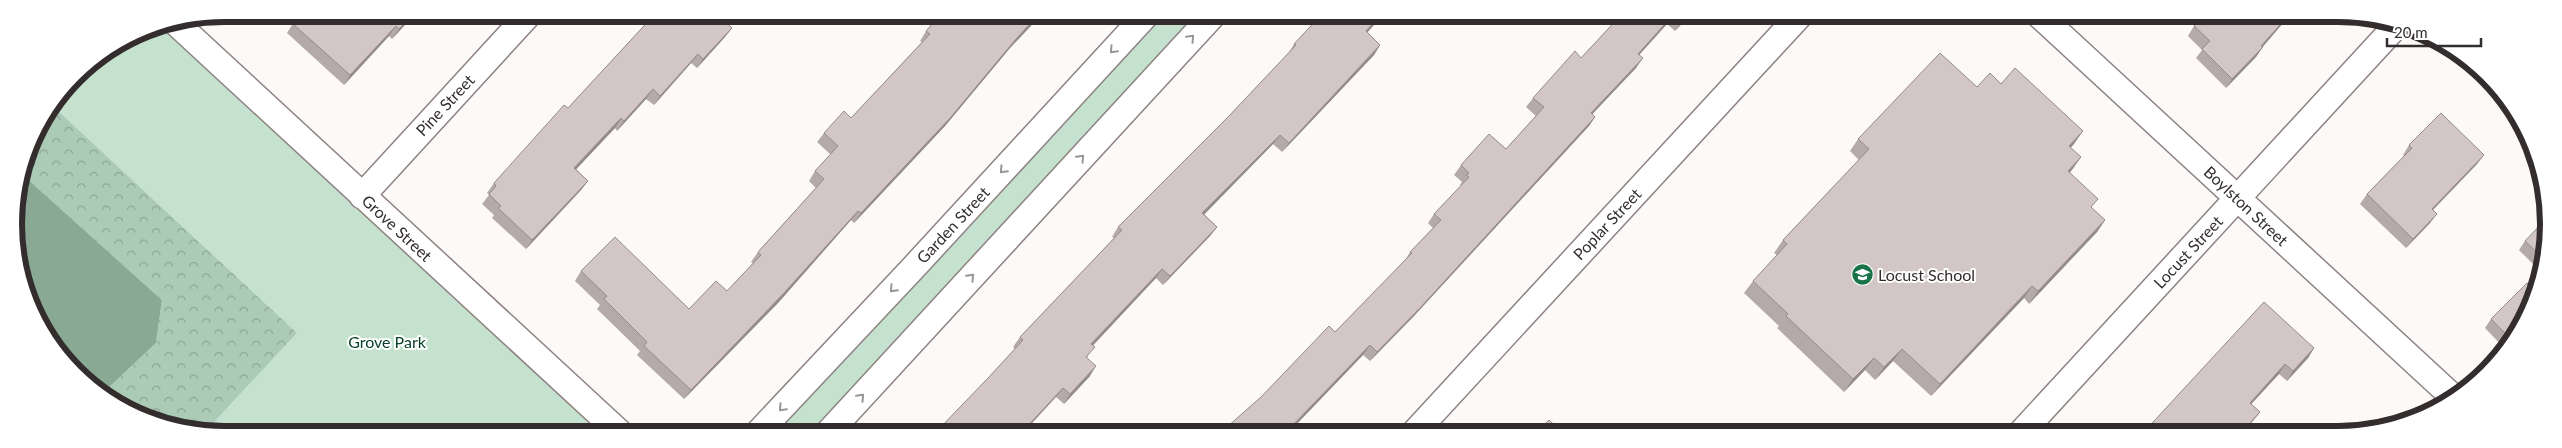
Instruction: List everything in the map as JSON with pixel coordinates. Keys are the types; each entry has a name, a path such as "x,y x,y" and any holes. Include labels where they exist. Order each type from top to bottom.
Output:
{"street":[{"name":"Pine Street","path":"362,196 522,22"},
{"name":"Garden Street","path":"765,426 921,260 1139,22"},
{"path":"834,426 1207,22"},
{"name":"Poplar Street","path":"1420,426 1794,22"},
{"name":"Boylston Street","path":"2047,22 2449,393"},
{"name":"Grove Street","path":"180,27 612,426"},
{"name":"Locust Street","path":"2027,426 2393,30"}],"green space":[{"path":"1143,22 1200,22 827,426 769,426"},
{"name":"Grove Park","path":"180,27 610,426 211,425 297,333 57,110 91,73 112,56 135,43"},
{"path":"57,110 297,333 211,425 172,419 135,405 107,389 156,343 162,300 27,179 43,135"}],"shaded area":[{"path":"27,179 162,300 156,343 107,389 91,375 64,347 43,313 33,289 26,263 22,224"}],"building":[{"path":"295,22 406,22 399,29 396,26 350,75 293,24"},
{"path":"648,22 726,22 732,28 703,59 698,54 660,96 653,89 624,121 621,118 574,168 588,181 532,240 498,208 501,206 489,194 496,186 494,183 564,105 568,108"},
{"path":"934,22 1032,22 951,117 861,213 858,211 784,293 691,390 644,346 647,342 604,299 607,296 581,271 615,237 689,309 716,281 727,291 761,255 758,252 824,179 815,171 838,146 824,133 844,111 851,118 930,34 926,31"},
{"path":"1314,22 1374,22 1366,31 1380,45 1289,143 1280,135 1202,213 1217,227 1170,276 1162,269 1091,344 1095,347 1086,357 1096,366 1070,394 1063,388 1028,426 942,426 1023,340 1020,337 1122,230 1118,227 1228,117 1296,45 1294,44"},
{"path":"1614,22 1667,22 1638,54 1643,58 1591,113 1595,117 1420,308 1377,352 1370,345 1292,426 1228,426 1261,397 1329,326 1335,332 1412,253 1410,252 1441,220 1434,214 1469,177 1466,175 1469,173 1461,165 1489,134 1506,149 1544,107 1533,98 1575,51 1581,58"},
{"path":"2198,22 2283,22 2261,46 2263,47 2232,79 2202,49 2210,41 2194,26"},
{"path":"1940,53 1977,87 1990,73 2001,84 2015,68 2083,131 2069,146 2081,157 2068,171 2098,199 2091,207 2105,220 2038,291 2032,286 1940,384 1902,349 1884,367 1874,358 1853,379 1786,316 1788,314 1753,281 1787,244 1783,240 1869,149 1858,139"},
{"path":"2441,113 2484,155 2432,209 2437,214 2413,239 2367,194 2412,148 2409,145"},
{"path":"2540,225 2538,253 2525,241"},
{"path":"2527,283 2530,286 2519,313 2507,335 2491,319"},
{"path":"2264,302 2314,348 2293,371 2285,364 2250,403 2260,412 2247,426 2149,426"},
{"path":"1549,420 1555,426 1543,426"}],"place":[{"name":"Locust School","path":"1862,275"}]}
